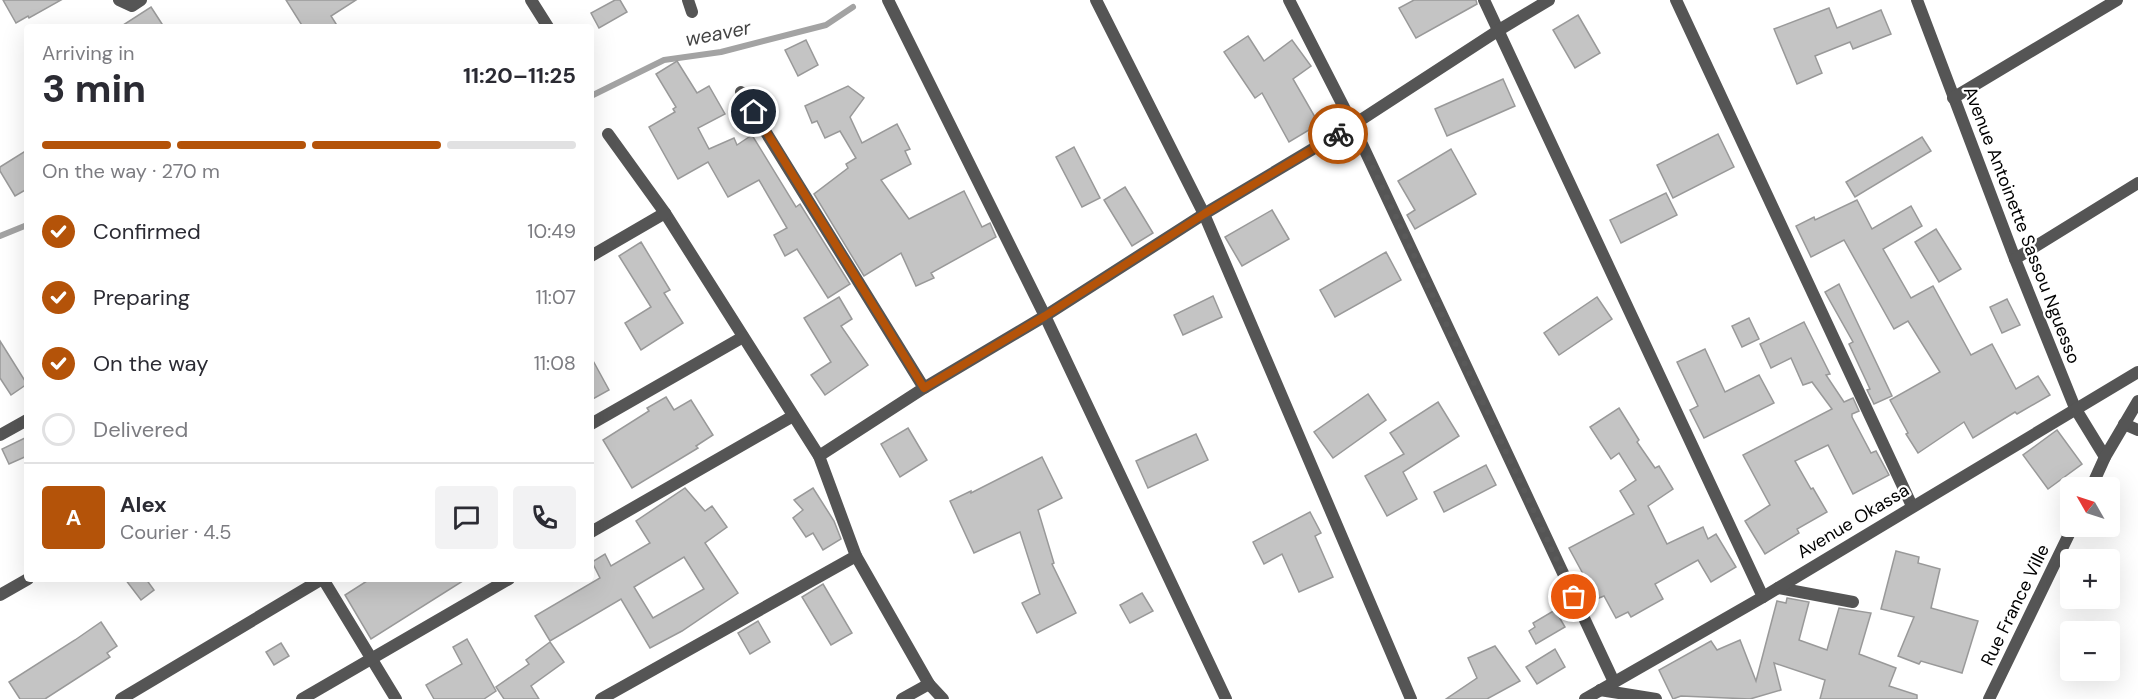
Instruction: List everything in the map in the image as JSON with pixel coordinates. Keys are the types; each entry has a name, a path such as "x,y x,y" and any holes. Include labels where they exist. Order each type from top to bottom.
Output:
{"street":[{"path":"120,0 132,6 141,0"},
{"path":"531,0 546,24"},
{"path":"888,0 1045,316 1226,699"},
{"path":"1096,0 1204,214 1411,699"},
{"path":"1289,0 1353,125 1614,682"},
{"path":"1484,0 1763,597"},
{"path":"819,456 1204,214 1353,125 1549,0"},
{"path":"1676,0 1912,506"},
{"name":"Avenue Antoinette Sassou Nguesso","path":"1917,0 2014,259 2075,408 2105,457"},
{"path":"1953,98 2117,0"},
{"path":"741,92 924,388"},
{"path":"608,134 665,213 819,456 856,556 929,684 943,699"},
{"path":"2014,259 2138,183"},
{"path":"594,254 665,213"},
{"path":"594,422 742,337"},
{"name":"Avenue Okassa","path":"1585,699 1763,597 2138,372"},
{"path":"2096,477 2138,401"},
{"path":"594,530 793,416"},
{"path":"0,435 24,422"},
{"path":"2124,424 2138,430"},
{"name":"Rue France Ville","path":"1989,699 2068,537"},
{"path":"601,699 856,556"},
{"path":"0,595 24,581"},
{"path":"121,699 317,582"},
{"path":"324,582 396,699"},
{"path":"302,699 504,582"},
{"path":"1778,588 1853,602"},
{"path":"902,699 929,684"},
{"path":"1600,690 1656,699"}],"building":[{"path":"3,0 61,0 16,23"},
{"path":"286,0 356,0 331,16 336,24 301,24"},
{"path":"615,0 620,0 627,12 599,28 591,13"},
{"path":"1414,0 1476,0 1477,4 1416,38 1399,8"},
{"path":"151,7 162,24 125,24"},
{"path":"1829,8 1837,28 1881,10 1891,34 1853,49 1850,42 1815,56 1822,73 1797,84 1774,29"},
{"path":"1578,15 1600,53 1575,68 1553,30"},
{"path":"1248,36 1264,61 1292,40 1311,66 1293,79 1319,124 1289,142 1262,93 1255,98 1224,52"},
{"path":"806,40 818,65 798,76 785,50"},
{"path":"677,61 697,93 709,86 725,114 698,128 709,149 734,138 737,145 752,135 796,207 800,204 850,284 828,298 797,249 785,256 774,235 787,228 759,180 728,197 708,162 678,179 649,127 675,112 673,109 676,107 656,74"},
{"path":"1503,79 1515,106 1447,136 1435,109"},
{"path":"848,86 864,98 850,117 862,143 897,124 910,149 905,151 911,164 881,180 909,219 964,191 982,227 990,223 996,237 931,273 934,278 916,286 901,253 864,276 814,194 848,168 846,164 856,158 840,131 825,138 817,121 812,123 805,106"},
{"path":"1718,134 1734,167 1673,198 1657,165"},
{"path":"1922,137 1931,151 1855,197 1846,182"},
{"path":"1074,147 1100,198 1082,207 1056,157"},
{"path":"1451,149 1476,194 1415,229 1407,215 1415,210 1398,181"},
{"path":"24,152 24,191 15,196 0,171 0,167"},
{"path":"1125,187 1153,233 1132,246 1104,200"},
{"path":"1666,193 1677,215 1621,243 1610,220"},
{"path":"1857,200 1872,229 1911,206 1922,226 1883,249 1911,298 1933,286 1971,355 1992,344 2016,389 2038,376 2050,395 2017,414 2015,412 1973,438 1964,422 1918,453 1890,400 1940,372 1908,321 1894,329 1844,240 1811,257 1796,226 1814,217 1815,220"},
{"path":"1272,210 1289,239 1242,266 1225,237"},
{"path":"1936,229 1961,269 1939,282 1915,242"},
{"path":"641,242 670,290 664,293 683,323 641,350 625,323 651,307 619,256"},
{"path":"1386,252 1401,280 1335,317 1320,290"},
{"path":"1839,284 1892,396 1874,404 1867,390 1870,389 1849,344 1853,342 1825,292"},
{"path":"1213,296 1222,317 1183,335 1174,315"},
{"path":"839,297 852,319 841,326 868,365 825,395 811,375 831,362 804,318"},
{"path":"1597,297 1612,319 1559,355 1544,333"},
{"path":"2007,299 2020,325 2002,333 1990,307"},
{"path":"1749,318 1759,339 1742,347 1732,326"},
{"path":"1804,322 1830,374 1826,375 1844,402 1853,398 1859,411 1852,414 1852,417 1871,453 1876,451 1889,475 1853,494 1828,445 1795,461 1827,512 1797,529 1799,533 1765,554 1745,521 1770,505 1743,455 1832,409 1812,382 1803,385 1791,358 1771,368 1760,344"},
{"path":"0,341 24,379 24,386 11,395 0,378"},
{"path":"1705,349 1725,392 1759,375 1774,403 1704,438 1690,410 1698,406 1677,362"},
{"path":"594,362 609,390 594,398"},
{"path":"1368,394 1386,420 1333,458 1314,432"},
{"path":"666,397 674,410 691,400 713,435 696,446 698,448 632,488 603,440 649,411 647,408"},
{"path":"1438,402 1459,436 1403,472 1417,499 1387,516 1365,476 1404,454 1390,433"},
{"path":"1619,408 1639,440 1637,442 1655,468 1659,466 1673,489 1648,506 1667,544 1703,527 1708,539 1716,534 1736,567 1711,582 1698,560 1655,584 1663,599 1631,617 1628,612 1616,618 1604,596 1589,602 1582,585 1588,583 1569,548 1634,514 1620,491 1636,480 1619,453 1611,459 1590,427"},
{"path":"908,428 927,460 900,477 881,444"},
{"path":"2057,430 2082,464 2064,477 2060,477 2060,480 2048,489 2023,455"},
{"path":"1196,434 1208,460 1148,488 1136,461"},
{"path":"24,438 24,457 9,464 2,449"},
{"path":"1042,457 1062,498 1038,510 1054,563 1052,564 1076,613 1037,633 1022,603 1040,594 1020,532 974,553 950,501 971,491 971,493"},
{"path":"1486,465 1496,485 1444,512 1434,492"},
{"path":"685,488 705,511 712,506 727,527 705,543 738,593 682,631 650,648 621,599 550,641 535,616 600,578 594,561 605,554 611,566 650,543 636,521","holes":["684,557 704,589 653,618 634,587"]},
{"path":"813,488 834,521 841,539 823,550 813,533 806,537 793,518 803,510 794,500"},
{"path":"1310,512 1321,533 1315,536 1333,577 1299,592 1282,554 1264,564 1253,542"},
{"path":"1896,551 1919,557 1918,563 1940,569 1931,608 1978,621 1962,673 1921,661 1919,664 1898,656 1914,617 1881,609"},
{"path":"127,582 148,582 154,590 141,600"},
{"path":"365,582 461,582 371,639 345,595"},
{"path":"823,584 852,633 831,645 802,597"},
{"path":"1142,593 1153,611 1130,623 1120,605"},
{"path":"1787,598 1809,602 1799,640 1827,650 1839,608 1871,613 1859,654 1896,668 1889,686 1917,695 1917,699 1820,699 1825,680 1774,663 1781,690 1750,699 1681,696 1673,699 1659,670 1711,641 1717,650 1740,640 1756,681 1777,601 1786,603"},
{"path":"1555,610 1565,627 1536,644 1529,631 1535,627 1533,623"},
{"path":"758,621 770,642 750,654 738,633"},
{"path":"101,622 117,646 107,653 110,657 45,699 20,699 9,682"},
{"path":"467,639 496,691 484,699 434,699 426,685 462,664 453,647"},
{"path":"550,642 564,662 531,686 539,699 504,699 496,687 529,664 526,660"},
{"path":"281,643 289,656 274,665 266,652"},
{"path":"1495,646 1520,681 1487,699 1446,699 1477,678 1468,658"},
{"path":"1555,649 1565,667 1537,684 1526,667"}],"waterway":[{"name":"weaver","path":"594,95 664,60 721,52 826,25 853,7"},
{"name":"weaver","path":"0,236 24,226"}],"way so far":[{"path":"1338,134 1353,125 1574,597"}],"route":[{"path":"754,112 924,388 1045,316 1204,214 1338,134"}]}
